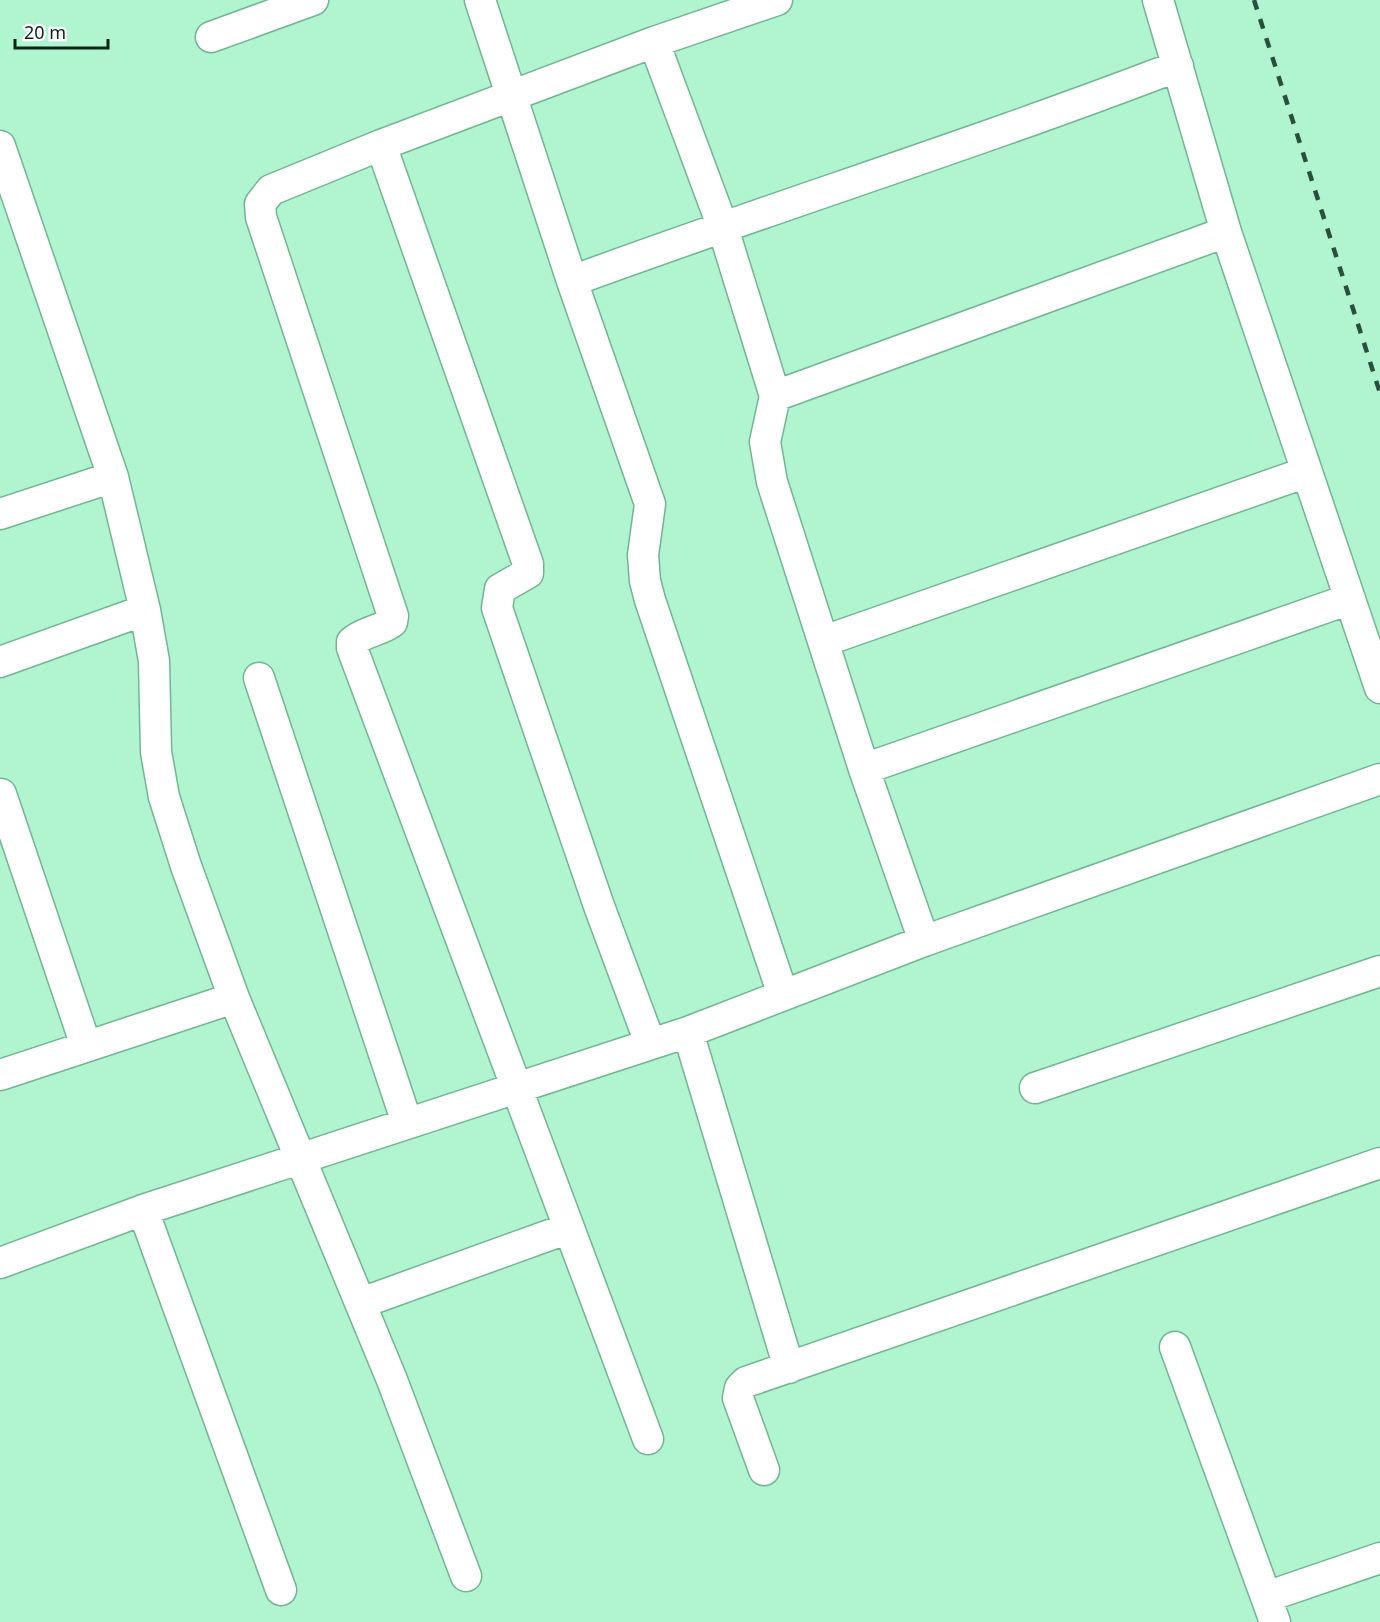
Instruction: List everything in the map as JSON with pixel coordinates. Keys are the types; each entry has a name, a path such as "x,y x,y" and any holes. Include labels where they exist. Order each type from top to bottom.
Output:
{"street":[{"path":"210,37 313,0"},
{"path":"480,0 572,281 650,504 643,555 645,581 650,600 783,995"},
{"path":"648,1439 352,648 352,642 357,638 387,626 392,622 393,616 261,217 260,204 271,190 381,145 654,42 777,0"},
{"path":"1158,0 1226,232 1380,688"},
{"path":"654,42 722,225 775,396 765,442 772,483 864,769 924,941"},
{"path":"572,281 722,225 1087,101 1179,66"},
{"path":"381,145 528,564 528,573 500,589 497,608 599,906 650,1043"},
{"path":"0,146 113,477 145,610 154,661 156,752 164,796 234,998 361,1303 466,1576"},
{"path":"775,396 1226,232"},
{"path":"824,642 1307,472"},
{"path":"0,514 113,477"},
{"path":"864,769 1350,599"},
{"path":"0,662 145,610"},
{"path":"259,678 407,1123"},
{"path":"0,1263 143,1210 688,1032 924,941 1380,779"},
{"path":"1,794 86,1046"},
{"path":"1035,1088 1380,971"},
{"path":"0,1075 234,998"},
{"path":"688,1032 789,1368"},
{"path":"764,1470 738,1398 740,1388 746,1382 1380,1163"},
{"path":"143,1210 281,1590"},
{"path":"361,1303 568,1228"},
{"path":"1175,1347 1270,1609 1380,1558"}],"railway":[{"path":"1254,0 1380,393"}]}
